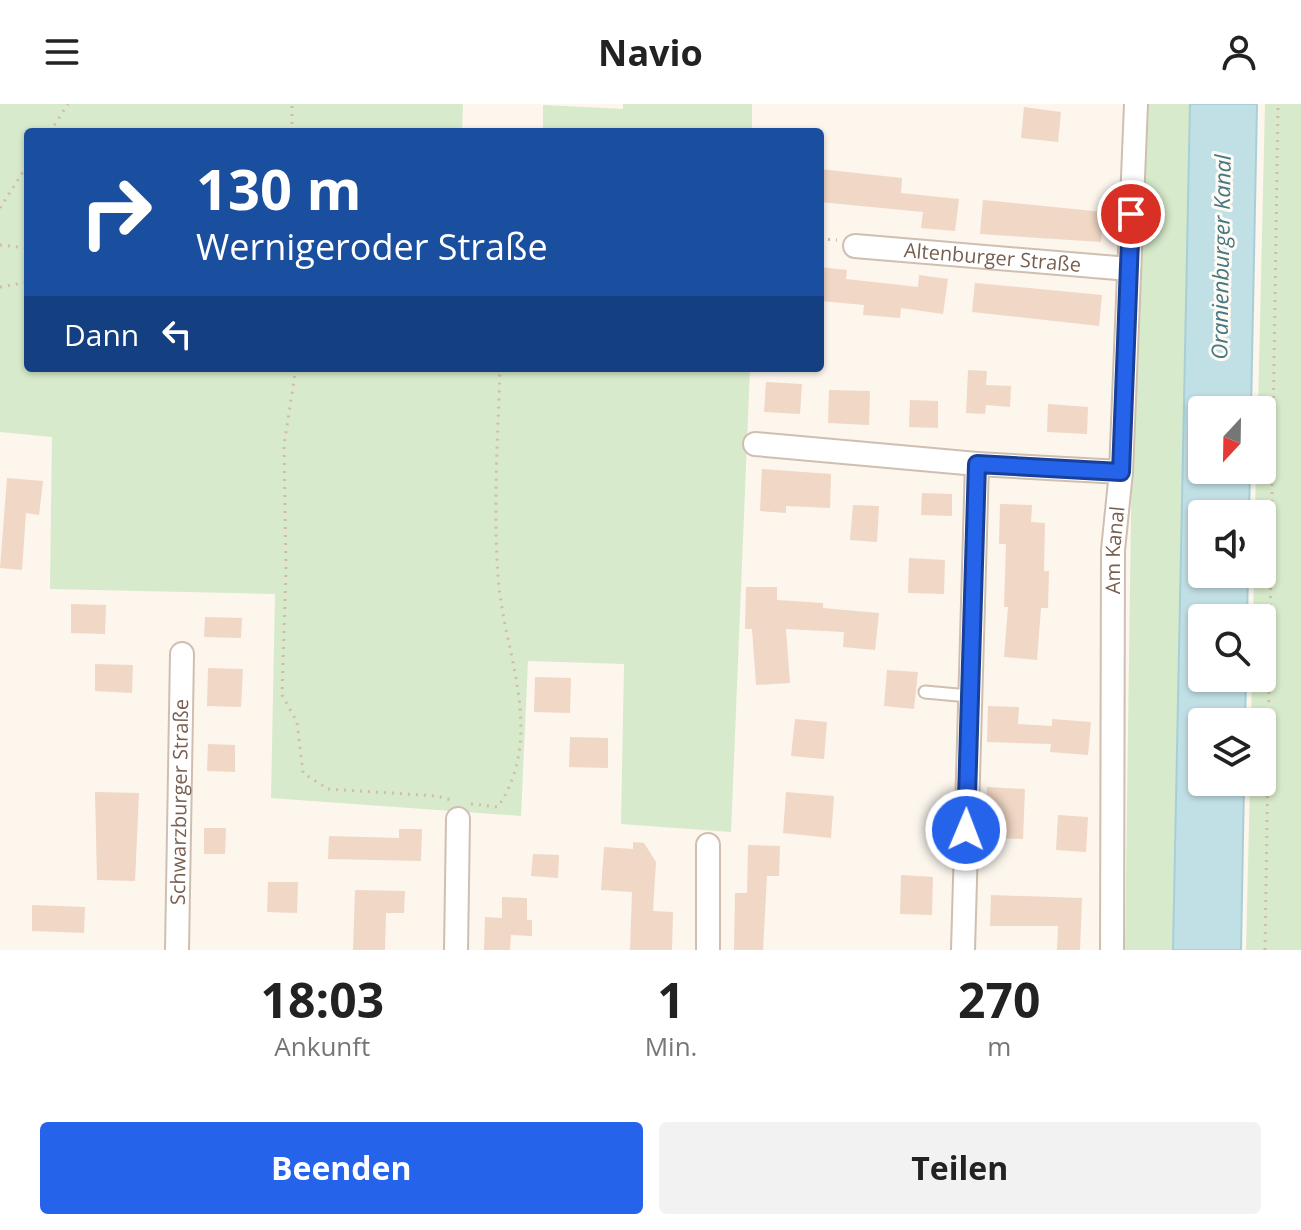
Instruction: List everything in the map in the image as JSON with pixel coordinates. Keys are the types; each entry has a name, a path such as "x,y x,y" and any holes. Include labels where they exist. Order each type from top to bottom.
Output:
{"street":[{"name":"Am Kanal","path":"1112,950 1113,550 1121,472 1136,104"},
{"name":"Altenburger Straße","path":"855,246 1129,269"},
{"path":"755,444 977,464 1121,472"},
{"path":"963,950 977,464"},
{"name":"Schwarzburger Straße","path":"177,950 182,654"},
{"path":"456,950 458,819"},
{"path":"708,845 708,950"}],"lane":[{"path":"925,692 969,696"}],"path":[{"path":"53,128 68,104"},
{"path":"292,104 292,128"},
{"path":"1265,950 1278,104"},
{"path":"0,208 24,170"},
{"path":"0,245 24,248"},
{"path":"0,287 24,283"},
{"path":"295,372 284,445 286,570 282,695 297,722 303,773 328,789 437,796 459,803 498,807 516,764 522,732 518,684 498,578 500,372"}],"green space":[{"path":"0,104 463,104 462,128 24,128 24,372 750,372 731,832 621,824 624,664 528,661 521,816 271,798 275,594 50,589 52,437 0,432"},
{"path":"623,104 752,104 752,128 543,128 543,105 623,109"},
{"path":"1144,104 1190,104 1173,950 1125,950 1133,371"},
{"path":"1265,104 1301,104 1301,950 1246,950 1250,796 1276,796 1276,708 1251,708 1252,692 1276,692 1276,604 1253,604 1254,588 1276,588 1276,500 1255,500 1256,484 1276,484 1276,396 1258,396"}],"water":[{"name":"Oranienburger Kanal","path":"1190,104 1257,104 1251,396 1188,396 1188,484 1250,484 1249,500 1188,500 1188,588 1248,588 1247,604 1188,604 1188,692 1246,692 1245,708 1188,708 1188,796 1244,796 1241,950 1173,950"}],"building":[{"path":"1024,107 1061,112 1058,142 1021,138"},
{"path":"824,169 902,178 901,193 959,199 955,231 921,228 923,212 824,202"},
{"path":"983,200 1104,212 1101,242 980,234"},
{"path":"824,267 847,270 846,279 918,287 919,275 948,279 943,314 901,308 900,318 863,315 864,305 824,301"},
{"path":"975,283 1102,295 1099,326 972,312"},
{"path":"968,370 987,371 986,385 1011,386 1010,407 986,405 985,414 966,413"},
{"path":"766,382 802,384 800,414 764,412"},
{"path":"829,390 870,391 869,425 828,423"},
{"path":"910,400 938,401 938,428 909,427"},
{"path":"1048,404 1088,407 1087,434 1047,432"},
{"path":"762,469 831,474 830,508 786,506 786,513 760,511"},
{"path":"7,478 43,481 39,515 26,513 22,570 0,568"},
{"path":"922,493 952,494 952,516 921,515"},
{"path":"1000,504 1032,505 1031,522 1045,523 1044,571 1049,571 1048,608 1041,608 1037,660 1004,657 1008,607 1004,607 1006,544 999,544"},
{"path":"853,505 879,506 877,542 850,540"},
{"path":"909,558 945,560 944,594 908,593"},
{"path":"746,587 777,587 777,600 823,603 823,608 879,613 875,650 843,647 844,632 786,629 790,683 756,685 752,629 745,629"},
{"path":"71,604 106,605 105,634 71,633"},
{"path":"205,617 242,618 241,638 204,637"},
{"path":"95,664 133,665 132,693 95,691"},
{"path":"208,668 243,669 241,707 207,706"},
{"path":"887,670 918,672 914,709 884,706"},
{"path":"535,677 571,678 570,713 534,712"},
{"path":"988,706 1019,707 1018,724 1052,726 1052,719 1091,722 1088,755 1050,752 1051,744 987,742"},
{"path":"795,719 827,722 824,759 791,756"},
{"path":"570,737 608,738 608,768 569,767"},
{"path":"208,744 235,745 235,772 207,771"},
{"path":"987,787 1025,789 1023,839 986,838"},
{"path":"95,792 139,793 135,881 97,880"},
{"path":"786,792 834,796 831,838 783,833"},
{"path":"1058,815 1088,817 1086,852 1056,850"},
{"path":"204,828 226,828 225,854 204,854"},
{"path":"399,829 422,829 421,861 328,859 329,836 399,838"},
{"path":"633,842 644,843 656,862 653,911 673,912 672,950 630,950 632,892 601,890 604,847 633,849"},
{"path":"748,845 780,846 779,876 767,876 763,950 734,950 735,893 747,893"},
{"path":"533,854 559,855 558,878 531,876"},
{"path":"901,875 933,877 932,915 900,914"},
{"path":"268,882 298,882 297,913 267,912"},
{"path":"355,890 405,891 404,913 386,913 385,950 353,950"},
{"path":"991,895 1082,898 1080,950 1057,950 1058,926 990,926"},
{"path":"502,897 527,898 527,920 532,920 532,936 511,935 510,950 484,950 485,917 502,918"},
{"path":"32,905 85,907 84,933 32,931"}],"route":[{"path":"966,830 977,464 1121,472 1131,214"}]}
